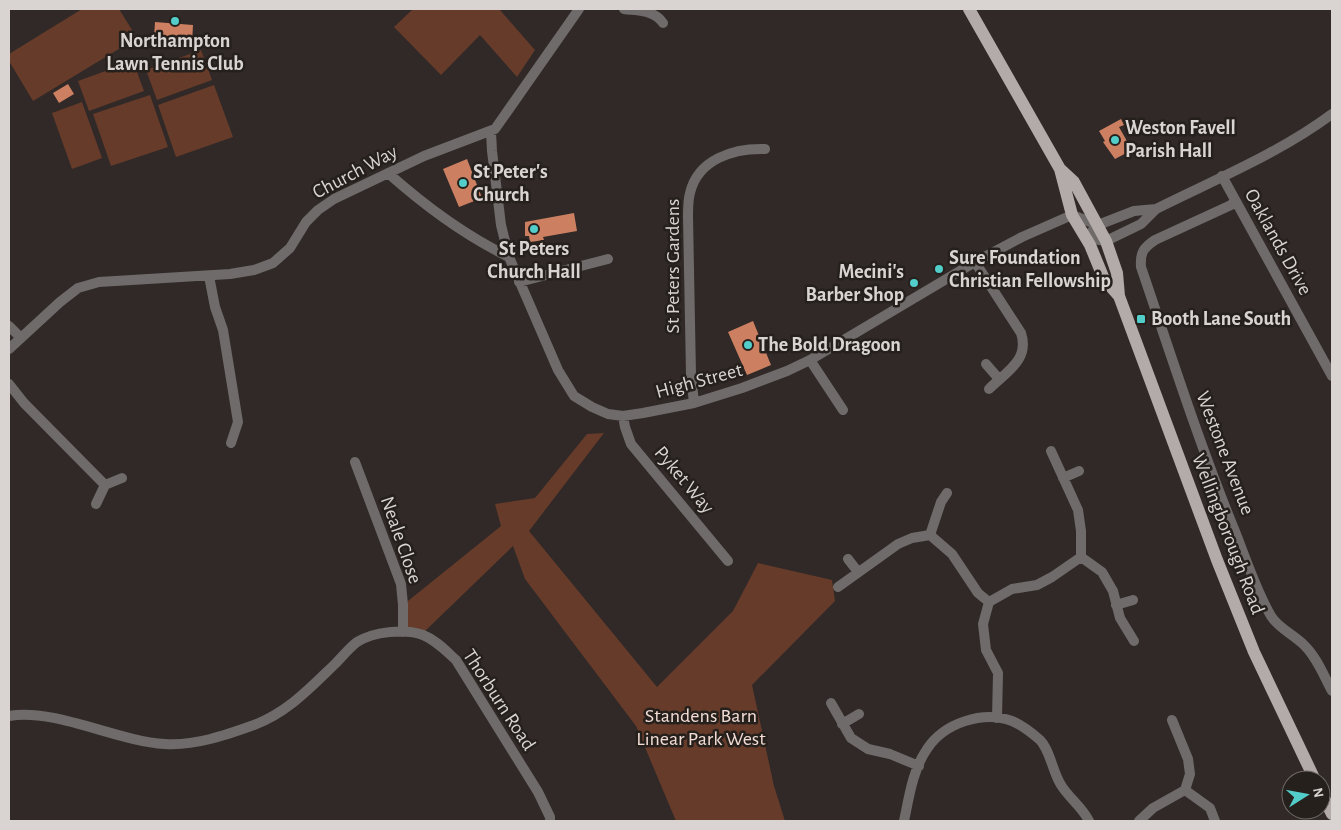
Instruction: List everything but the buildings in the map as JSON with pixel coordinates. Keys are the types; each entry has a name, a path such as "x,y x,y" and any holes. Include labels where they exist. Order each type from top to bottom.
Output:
{"main road":[{"name":"Wellingborough Road","path":"969,9 1060,169 1072,215 1086,238 1104,279 1119,296"},
{"name":"Wellingborough Road","path":"1060,169 1074,182 1106,240 1117,273 1119,296 1217,560 1250,643 1310,770"}],"street":[{"path":"491,132 498,125 579,9"},
{"path":"624,9 652,13 663,22"},
{"path":"1086,238 1098,225 1134,211 1156,208 1295,140 1332,114"},
{"name":"Church Way","path":"9,349 20,337 78,288 99,282 209,276 254,270 273,263 290,248 306,222 318,210 334,199 424,156 491,132"},
{"name":"High Street","path":"491,132 501,225 509,257 519,282 558,370 574,396 592,408 608,414 623,416 658,411 694,403 763,381 810,360 975,262 1022,237 1072,215"},
{"name":"St Peters Gardens","path":"694,403 690,355 688,217 690,193 696,176 710,163 726,154 748,149 765,150"},
{"path":"388,173 441,217 489,247 509,257"},
{"name":"Oaklands Drive","path":"1222,176 1332,376"},
{"name":"Westone Avenue","path":"1236,201 1146,246 1142,252 1142,267 1197,431 1256,584 1271,617 1309,650 1332,691"},
{"path":"1086,238 1106,240 1141,224 1156,208"},
{"path":"1072,215 1098,225"},
{"path":"519,282 608,259"},
{"path":"975,262 1021,333 1023,341 1022,355 1019,362 989,389"},
{"path":"209,276 215,307 223,330 238,422 231,443"},
{"path":"9,326 20,337"},
{"path":"810,360 843,410"},
{"path":"986,364 999,379"},
{"path":"9,384 24,403 105,485"},
{"name":"Pyket Way","path":"623,416 631,444 728,561"},
{"path":"1051,451 1078,510 1082,557"},
{"name":"Neale Close","path":"355,462 401,584 403,632"},
{"path":"1063,478 1079,471"},
{"path":"96,504 105,485 122,478"},
{"path":"930,535 941,502 947,493"},
{"path":"930,535 952,554 978,593 989,602"},
{"path":"838,586 898,544 912,538 930,535"},
{"path":"997,718 998,673 986,650 984,624 989,602 1012,589 1037,584 1052,577 1082,557"},
{"path":"1082,557 1102,572 1113,591 1120,618 1134,641"},
{"path":"848,559 858,572"},
{"path":"1116,605 1133,600"},
{"name":"Thorburn Road","path":"9,716 22,714 61,720 134,739 166,744 195,742 256,724 296,702 356,643 378,634 403,632 422,634 439,644 456,660 538,792 550,817 550,821"},
{"path":"831,703 851,738 868,749 890,754 919,766"},
{"path":"842,724 859,714"},
{"path":"904,821 911,788 927,749 951,727 983,716 1012,721 1042,742 1061,786 1076,802 1089,821"},
{"path":"1139,821 1153,808 1185,790 1190,774 1188,759 1172,720"},
{"path":"1185,790 1210,808 1215,821"}],"green space":[{"path":"82,9 119,9 137,38 33,101 9,61 9,54"},
{"path":"413,9 499,9 535,50 517,77 480,35 441,75 394,27"},
{"path":"201,50 212,80 157,100 146,70"},
{"path":"133,61 144,91 89,111 78,81"},
{"path":"214,85 233,137 176,157 158,105"},
{"path":"150,95 168,147 111,166 93,114"},
{"path":"82,102 102,158 72,169 52,113"},
{"name":"Standens Barn Linear Park West","path":"604,433 529,531 657,687 733,611 758,563 832,580 835,601 752,685 774,786 785,821 676,821 636,726 525,579 513,546 422,634 403,632 403,605 501,526 495,504 535,498 587,434"}],"place":[{"name":"Northampton Lawn Tennis Club","path":"175,21"},
{"name":"Weston Favell Parish Hall","path":"1115,140"},
{"name":"St Peter's Church","path":"463,183"},
{"name":"St Peters Church Hall","path":"534,229"},
{"name":"Sure Foundation Christian Fellowship","path":"939,269"},
{"name":"Mecini's Barber Shop","path":"914,283"},
{"name":"Booth Lane South","path":"1141,319"},
{"name":"The Bold Dragoon","path":"748,345"}]}
